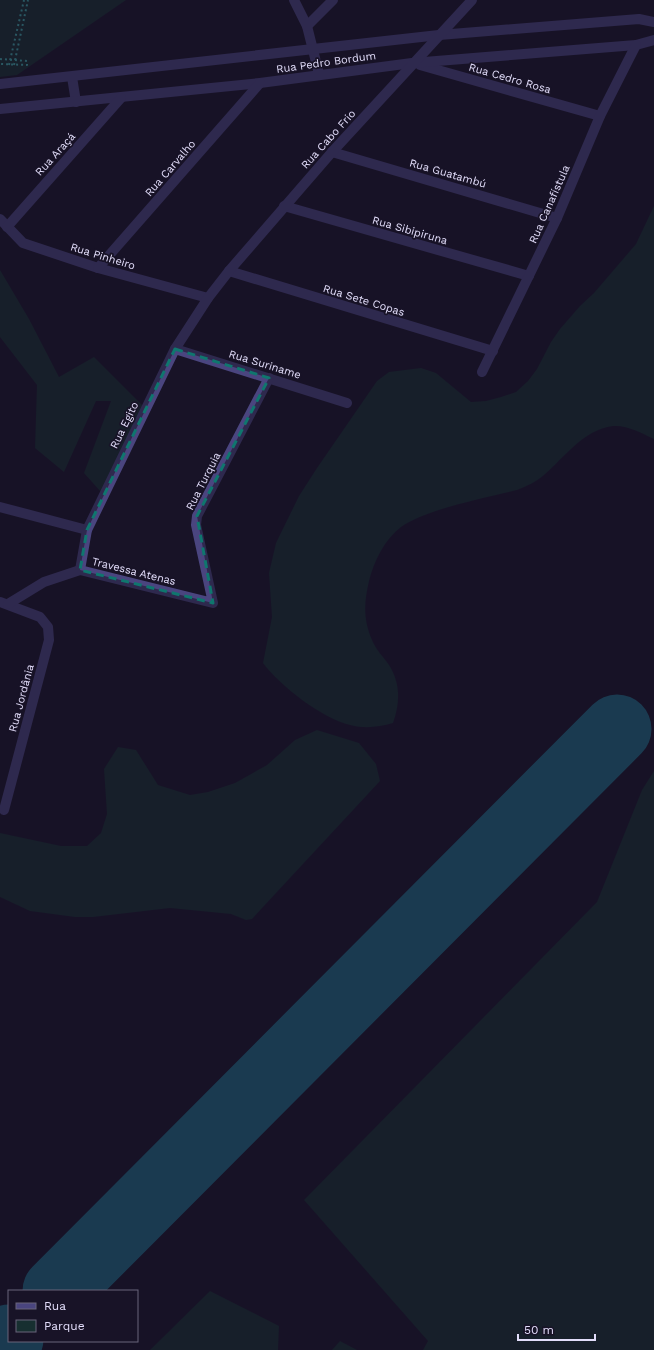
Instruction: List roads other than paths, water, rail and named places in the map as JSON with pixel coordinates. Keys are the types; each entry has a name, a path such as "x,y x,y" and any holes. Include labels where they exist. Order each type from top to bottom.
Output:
{"street":[{"path":"294,0 307,26 319,74"},
{"path":"307,26 333,0"},
{"name":"Rua Cabo Frio","path":"208,298 284,206 412,63 472,0"},
{"name":"Rua Pedro Bordum","path":"0,84 439,35 639,19 654,22"},
{"name":"Rua Pedro Bordum","path":"0,108 122,98 260,83 319,74 412,63 636,45 654,40"},
{"name":"Rua Canafístula","path":"482,372 557,218 600,116 636,45"},
{"name":"Rua Cedro Rosa","path":"412,63 600,116"},
{"path":"72,77 76,102"},
{"name":"Rua Carvalho","path":"98,268 260,83"},
{"name":"Rua Araçá","path":"3,223 122,98"},
{"name":"Rua Guatambú","path":"332,152 557,218"},
{"name":"Rua Sibipiruna","path":"284,206 529,276"},
{"name":"Rua Pinheiro","path":"3,223 23,243 98,268 208,298"},
{"name":"Rua Sete Copas","path":"229,271 493,351"},
{"name":"Rua Egito","path":"80,570 87,530 175,349 208,298"},
{"name":"Rua Suriname","path":"175,349 347,403"},
{"name":"Rua Turquia","path":"213,603 196,524 197,516 269,378"},
{"path":"0,507 87,530"},
{"name":"Travessa Atenas","path":"4,603 44,582 80,570 213,603"},
{"name":"Travessa Atenas","path":"4,603 40,617"},
{"name":"Rua Jordânia","path":"4,810 49,640 48,627 40,617"}]}
